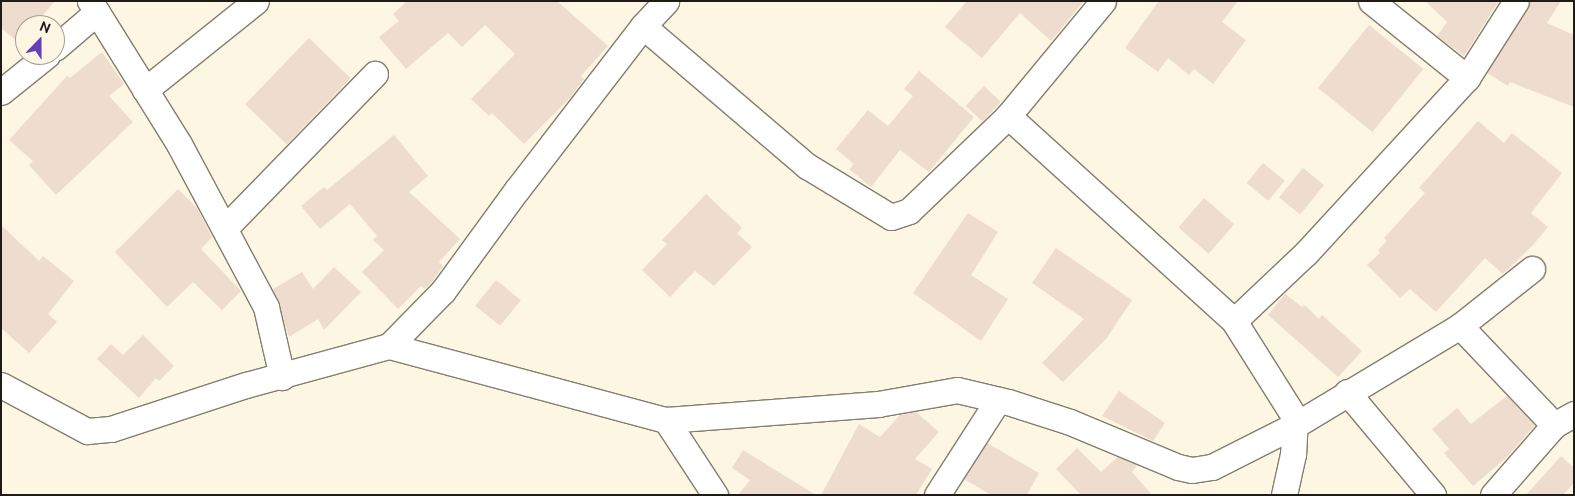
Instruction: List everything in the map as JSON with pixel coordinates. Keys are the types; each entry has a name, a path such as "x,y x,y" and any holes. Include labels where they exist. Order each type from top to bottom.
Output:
{"street":[{"path":"145,90 256,1"},
{"path":"1,385 14,389 87,431 111,429 389,346 443,291 643,26 666,1"},
{"path":"643,26 807,166 891,217 909,211 1008,116 1103,1"},
{"path":"1371,1 1467,78"},
{"path":"1234,321 1306,254 1467,78 1516,1"},
{"path":"65,37 94,7 145,90 224,228 266,307 282,377"},
{"path":"1,92 35,65"},
{"path":"224,228 375,74"},
{"path":"1008,116 1234,321 1290,408 1284,495"},
{"path":"389,346 666,420 878,404 950,390 998,400 1070,422 1178,468 1192,470 1212,467 1290,408 1347,392 1460,326 1532,269"},
{"path":"1460,326 1564,420 1493,495"},
{"path":"1347,392 1433,495"},
{"path":"937,495 998,400"},
{"path":"666,420 715,495"}],"building":[{"path":"1,1 55,1 43,15 15,15 15,40 1,28"},
{"path":"407,1 557,1 608,46 581,76 584,79 568,100 524,144 492,113 489,116 471,99 515,54 485,25 462,47 448,33 406,69 379,37 399,21 393,14"},
{"path":"967,1 1084,1 1051,41 1020,13 982,58 945,27"},
{"path":"1159,1 1238,1 1222,22 1246,40 1213,84 1194,69 1189,75 1168,58 1158,72 1125,48"},
{"path":"1425,1 1499,1 1464,56 1437,36 1447,22"},
{"path":"1530,1 1561,1 1547,23 1574,35 1574,107 1510,82 1508,86 1487,73"},
{"path":"1369,25 1423,69 1372,132 1318,88"},
{"path":"309,38 351,78 287,144 245,104"},
{"path":"102,52 124,84 109,96 133,122 56,195 29,165 33,161 9,140 67,76 70,78"},
{"path":"919,71 974,117 929,172 900,150 871,187 849,169 854,164 836,149 868,110 888,126 913,96 904,89"},
{"path":"984,86 1001,102 982,121 966,106"},
{"path":"1478,121 1504,143 1512,133 1562,173 1531,213 1548,227 1532,246 1503,274 1485,258 1436,312 1410,289 1400,298 1367,265 1380,253 1378,250 1387,241 1384,238 1425,193 1419,188"},
{"path":"394,135 428,176 409,192 460,239 439,262 443,266 432,282 425,289 421,286 398,309 362,272 384,250 373,240 377,236 350,204 320,229 301,206 324,187 327,190"},
{"path":"1263,163 1285,181 1268,201 1247,183"},
{"path":"1303,168 1324,185 1300,215 1279,198"},
{"path":"178,189 197,208 212,237 201,249 241,291 222,310 193,282 167,307 115,252"},
{"path":"706,194 742,228 737,233 752,247 714,286 695,271 670,297 642,270 667,244 662,240"},
{"path":"1204,198 1234,224 1209,254 1178,227"},
{"path":"968,213 998,232 971,275 1008,299 981,341 913,293"},
{"path":"1,225 39,261 43,256 74,281 48,314 57,322 29,353 1,328"},
{"path":"1056,248 1132,300 1106,339 1063,382 1042,363 1084,319 1032,283"},
{"path":"334,267 361,292 324,330 318,319 289,337 273,289 302,272 313,289"},
{"path":"496,280 521,300 500,326 475,306"},
{"path":"1285,294 1302,307 1305,305 1319,319 1322,315 1362,351 1338,377 1268,315"},
{"path":"143,335 174,366 159,381 156,378 139,398 97,359 111,344 123,355"},
{"path":"1119,391 1165,423 1153,441 1102,416"},
{"path":"1507,396 1535,425 1507,457 1473,486 1444,453 1449,449 1432,429 1457,408 1471,424"},
{"path":"916,412 939,432 915,459 932,469 916,495 821,495 859,424 880,437 900,415"},
{"path":"987,443 1039,473 1027,495 991,495 964,479"},
{"path":"1077,448 1101,472 1118,457 1137,465 1132,472 1152,495 1081,495 1056,469"},
{"path":"743,450 816,495 738,495 750,480 732,468"},
{"path":"1561,456 1574,468 1574,483 1563,495 1526,495"}]}
